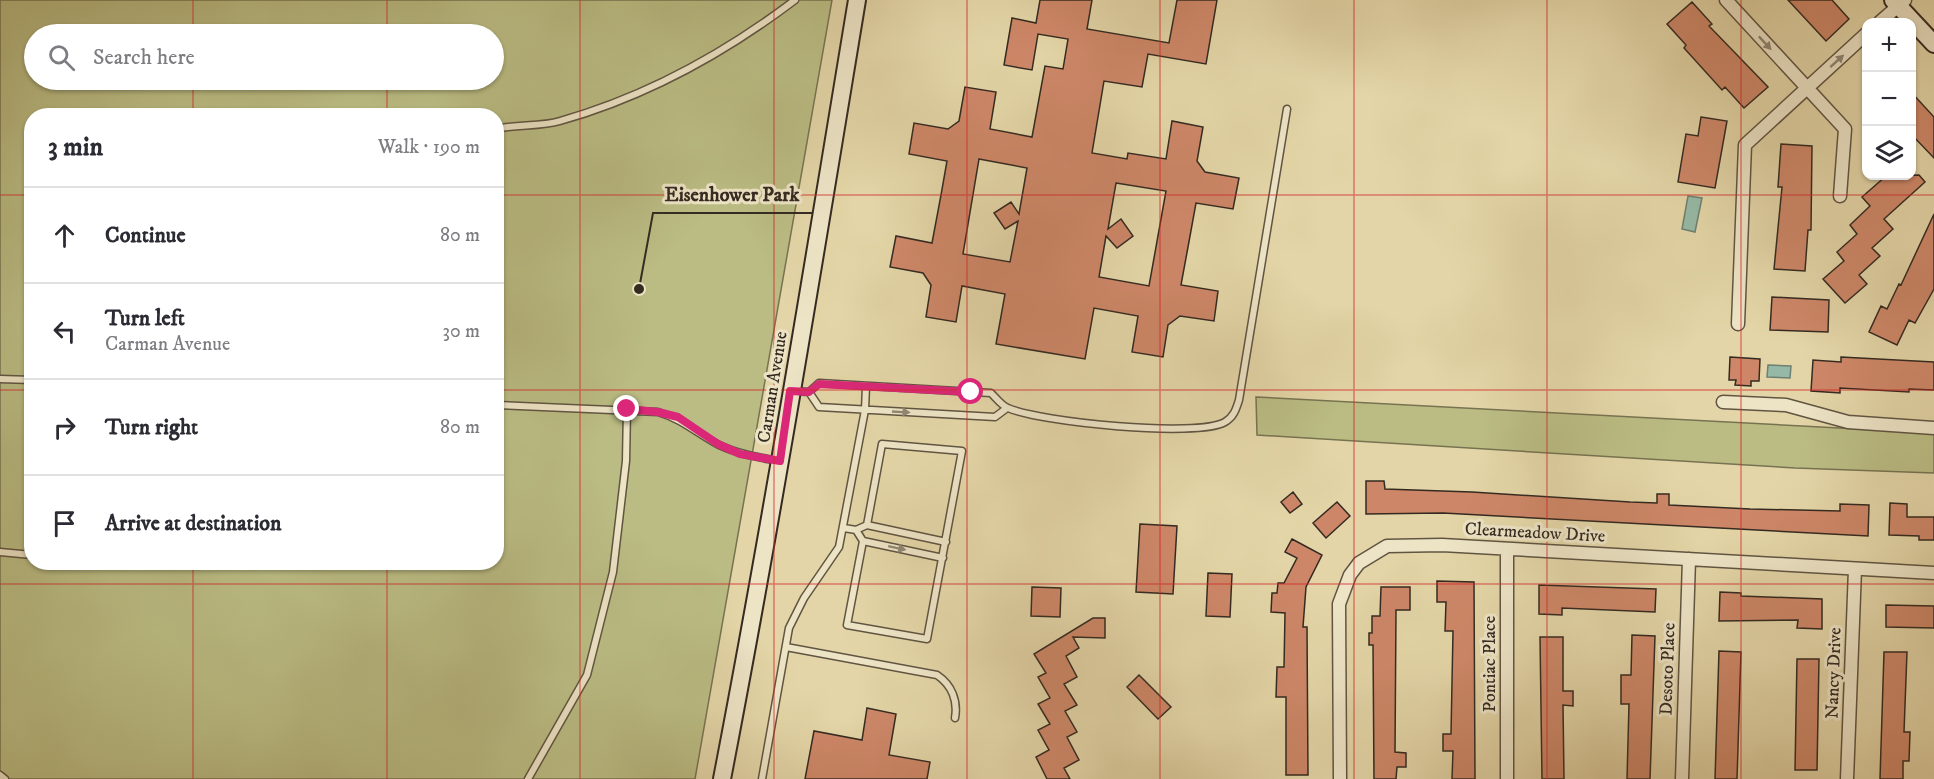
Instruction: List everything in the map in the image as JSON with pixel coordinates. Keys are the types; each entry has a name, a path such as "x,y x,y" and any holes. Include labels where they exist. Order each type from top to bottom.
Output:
{"main road":[{"name":"Carman Avenue","path":"722,779 768,540 790,391 857,0"},
{"path":"1899,2 1934,44"}],"street":[{"path":"1726,0 1845,129 1840,196"},
{"path":"1884,18 1899,2"},
{"path":"1738,324 1745,145 1862,38"},
{"path":"1723,402 1786,405 1848,422 1934,428"},
{"name":"Clearmeadow Drive","path":"1340,779 1339,604 1354,569 1374,552 1403,544 1934,573"},
{"name":"Pontiac Place","path":"1507,779 1508,549"},
{"name":"Desoto Place","path":"1682,779 1689,559"},
{"name":"Nancy Drive","path":"1847,779 1855,569"}],"lane":[{"path":"504,128 558,122 681,73 769,20 795,0"},
{"path":"790,391 809,392 819,384 991,393 1007,408 1058,419 1193,430 1224,423 1233,417 1239,400 1287,109"},
{"path":"0,379 24,380"},
{"path":"762,779 789,628 804,598 839,547 865,410 866,386"},
{"path":"809,392 819,407 995,417 1007,408"},
{"path":"504,405 658,412 678,417 718,444 740,454 780,461"},
{"path":"528,779 587,675 613,572 626,461 627,409"},
{"path":"856,530 863,541 847,625 927,639 962,451 882,444 867,525"},
{"path":"844,528 856,530 867,525 946,542"},
{"path":"863,541 943,558"},
{"path":"0,552 24,554"},
{"path":"786,647 937,675 951,690 957,707 955,718"},
{"path":"0,775 5,779"}],"green space":[{"path":"0,0 832,0 695,779 0,779"},
{"path":"1256,397 1934,433 1934,473 1795,468 1257,435"}],"shaded area":[{"path":"1688,196 1702,198 1695,232 1682,229"},
{"path":"1768,365 1791,366 1790,378 1767,377"}],"building":[{"path":"1040,0 1092,0 1087,29 1169,43 1177,0 1217,0 1206,64 1148,54 1142,87 1104,81 1092,153 1127,159 1128,153 1166,159 1172,121 1203,127 1197,161 1205,172 1239,178 1233,209 1196,203 1181,285 1218,291 1214,321 1180,316 1168,325 1163,357 1132,352 1138,316 1094,308 1085,359 996,344 1005,294 962,286 956,322 926,317 931,285 923,273 890,267 896,236 932,243 947,161 909,154 914,123 948,129 959,121 965,87 996,92 990,129 1032,137 1045,66 1063,69 1068,39 1038,34 1032,70 1004,65 1012,18 1036,23","holes":["979,159 1027,168 1019,214 1011,202 994,213 1005,229 1018,221 1010,262 963,254","1116,183 1166,191 1149,286 1099,277 1106,236 1117,248 1133,236 1121,219 1108,229"]},
{"path":"1788,0 1832,0 1849,19 1826,41"},
{"path":"1692,2 1712,24 1709,26 1768,87 1744,108 1725,87 1722,90 1684,48 1686,45 1667,24"},
{"path":"1916,97 1934,117 1934,158 1916,139"},
{"path":"1701,117 1727,121 1715,188 1678,182 1686,134 1698,136"},
{"path":"1781,144 1812,146 1811,230 1808,230 1805,271 1774,269 1782,187 1778,187"},
{"path":"1916,175 1919,175 1925,182 1884,219 1893,229 1872,248 1880,256 1859,275 1867,284 1845,303 1823,279 1844,261 1837,252 1857,234 1850,225 1870,206 1862,197 1881,180 1916,180"},
{"path":"1934,214 1934,289 1915,323 1909,320 1897,345 1869,332 1881,306 1887,309 1899,284 1901,285"},
{"path":"1772,297 1829,300 1828,332 1770,330"},
{"path":"1730,357 1760,359 1759,381 1751,381 1751,386 1735,385 1736,380 1729,380"},
{"path":"1841,357 1934,362 1934,390 1909,389 1909,392 1840,388 1840,393 1811,391 1813,360 1841,362"},
{"path":"1366,481 1384,481 1385,489 1630,502 1657,503 1657,494 1669,494 1669,505 1750,509 1840,511 1840,504 1869,505 1868,536 1443,513 1366,514"},
{"path":"1293,492 1302,504 1290,513 1281,502"},
{"path":"1337,502 1350,516 1326,538 1313,523"},
{"path":"1890,503 1907,504 1907,517 1934,517 1934,540 1919,540 1919,536 1889,535"},
{"path":"1140,524 1177,526 1173,594 1136,592"},
{"path":"1292,539 1322,555 1306,587 1303,627 1307,627 1308,775 1286,775 1286,697 1276,697 1277,667 1284,667 1285,613 1271,612 1272,593 1277,593 1278,583 1284,583 1297,558 1285,552"},
{"path":"1208,573 1232,574 1230,617 1206,616"},
{"path":"1437,581 1474,582 1475,779 1452,779 1453,751 1443,751 1443,734 1451,734 1453,631 1445,631 1446,602 1437,602"},
{"path":"1539,585 1656,589 1655,612 1562,608 1562,615 1539,614"},
{"path":"1032,587 1061,588 1060,617 1031,616"},
{"path":"1381,587 1410,587 1410,610 1396,610 1395,752 1406,753 1406,767 1397,767 1396,779 1374,779 1373,645 1369,645 1369,633 1372,633 1372,616 1380,616"},
{"path":"1720,592 1741,593 1741,596 1822,599 1822,629 1797,628 1798,620 1719,621"},
{"path":"1886,605 1934,606 1934,628 1886,627"},
{"path":"1093,618 1105,618 1105,638 1073,637 1079,648 1066,656 1077,677 1064,684 1077,705 1065,711 1077,732 1067,737 1079,760 1064,768 1070,779 1047,779 1036,757 1049,750 1038,730 1050,724 1038,704 1050,698 1038,677 1046,673 1034,654"},
{"path":"1632,635 1655,636 1650,779 1627,779 1629,704 1621,704 1621,675 1631,675"},
{"path":"1540,637 1563,637 1563,691 1573,691 1573,706 1563,705 1564,779 1542,779"},
{"path":"1719,651 1741,652 1737,779 1715,779"},
{"path":"1884,652 1907,652 1904,732 1910,732 1909,761 1903,761 1903,779 1880,779"},
{"path":"1797,659 1819,659 1817,770 1795,770"},
{"path":"1139,675 1171,707 1158,719 1127,687"},
{"path":"867,708 896,714 889,755 930,762 927,779 805,779 814,731 862,740"}],"place":[{"name":"Eisenhower Park","path":"639,289"}],"route":[{"path":"627,409 658,412 678,417 718,444 740,454 780,461 790,391 809,392 819,384 971,392"}]}
